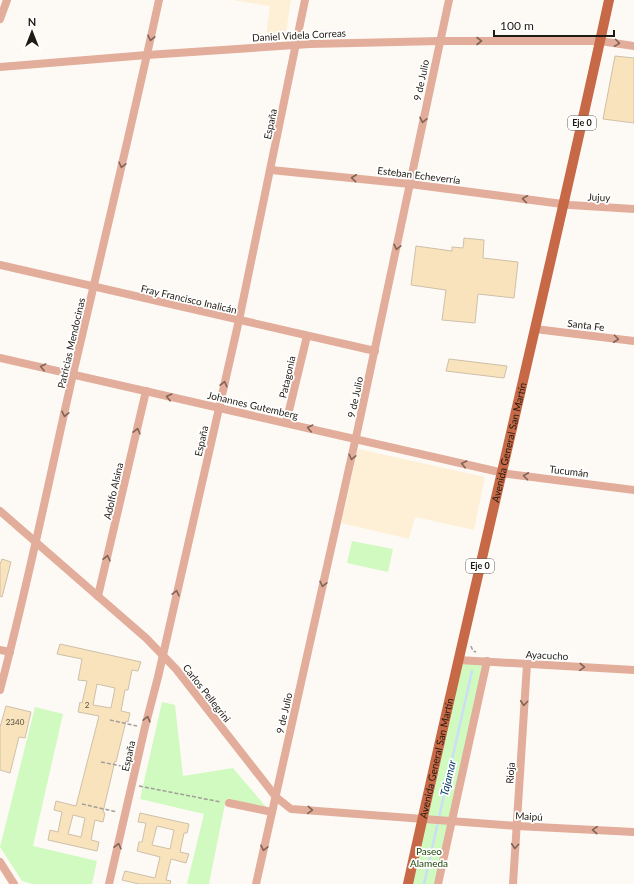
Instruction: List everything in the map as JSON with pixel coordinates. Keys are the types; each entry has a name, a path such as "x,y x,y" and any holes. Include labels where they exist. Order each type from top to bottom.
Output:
{"main road":[{"name":"Avenida General San Martín","path":"408,884 458,660 536,329 609,0"}],"street":[{"path":"0,19 7,0"},
{"name":"Patricias Mendocinas","path":"0,690 37,543 73,374 159,0"},
{"name":"España","path":"109,884 239,320 305,0"},
{"name":"9 de Julio","path":"272,812 356,439 449,0"},
{"name":"Daniel Videla Correas","path":"0,67 297,44 440,41 600,41 634,46"},
{"name":"Esteban Echeverría","path":"271,170 410,184 564,204"},
{"name":"Jujuy","path":"564,204 634,209"},
{"name":"Fray Francisco Inalicán","path":"0,265 94,288 375,351"},
{"name":"Santa Fe","path":"536,329 634,341"},
{"name":"Patagonia","path":"286,423 307,336"},
{"name":"Johannes Gutemberg","path":"0,358 502,472"},
{"name":"Adolfo Alsina","path":"98,596 146,391"},
{"name":"Tucumán","path":"502,472 634,490"},
{"name":"Carlos Pellegrini","path":"0,511 146,638 163,655 176,669 276,797 291,808 422,819"},
{"path":"0,650 10,652"},
{"name":"Ayacucho","path":"458,660 634,670"},
{"path":"438,884 452,821 483,661"},
{"name":"Rioja","path":"513,884 527,664"},
{"path":"229,803 272,812 256,884"},
{"name":"Maipú","path":"422,819 516,826 634,832"},
{"path":"0,862 14,884"}],"path":[{"path":"472,642 471,646 473,651 483,661"},
{"path":"110,720 145,727"},
{"path":"101,762 135,769"},
{"path":"132,785 229,803"},
{"path":"82,804 125,814"}],"shaded area":[{"path":"233,0 291,0 285,39 266,36 270,6"},
{"path":"358,449 485,477 474,530 415,517 409,539 341,523"}],"green space":[{"path":"352,541 393,549 388,572 347,563"},
{"name":"Paseo Alameda","path":"458,660 487,661 438,884 408,884"},
{"path":"162,702 175,705 183,776 233,768 267,808 226,799 209,884 187,884 204,814 140,799"},
{"path":"35,707 63,714 33,846 97,861 92,884 32,884 22,881 0,847"}],"building":[{"path":"615,56 634,58 634,123 603,119"},
{"path":"464,238 484,240 483,258 518,262 514,298 478,294 475,323 442,320 446,290 411,285 416,246 452,251 452,247 463,248"},
{"path":"449,359 507,366 504,378 446,371"},
{"path":"2,559 11,562 2,597 0,596 0,564"},
{"path":"60,644 141,662 138,671 132,670 128,690 125,690 121,711 130,713 128,722 126,721 116,762 115,761 103,812 105,813 103,822 95,820 91,840 99,842 97,851 48,840 50,830 58,832 62,812 54,810 56,801 76,806 99,716 78,712 80,702 82,703 87,681 78,680 82,659 57,654","holes":["97,684 115,688 111,708 93,705","73,815 85,818 81,837 68,834"]},
{"path":"6,706 31,712 25,738 19,737 10,773 0,770 0,727"},
{"path":"140,813 189,824 187,833 184,833 180,852 189,854 186,863 171,859 166,880 171,881 170,884 139,884 122,880 125,871 155,878 160,857 137,851 139,842 142,842 146,823 138,822","holes":["157,826 174,830 170,849 152,845"]}],"waterway":[{"name":"Tajamar","path":"424,884 472,671"}]}
